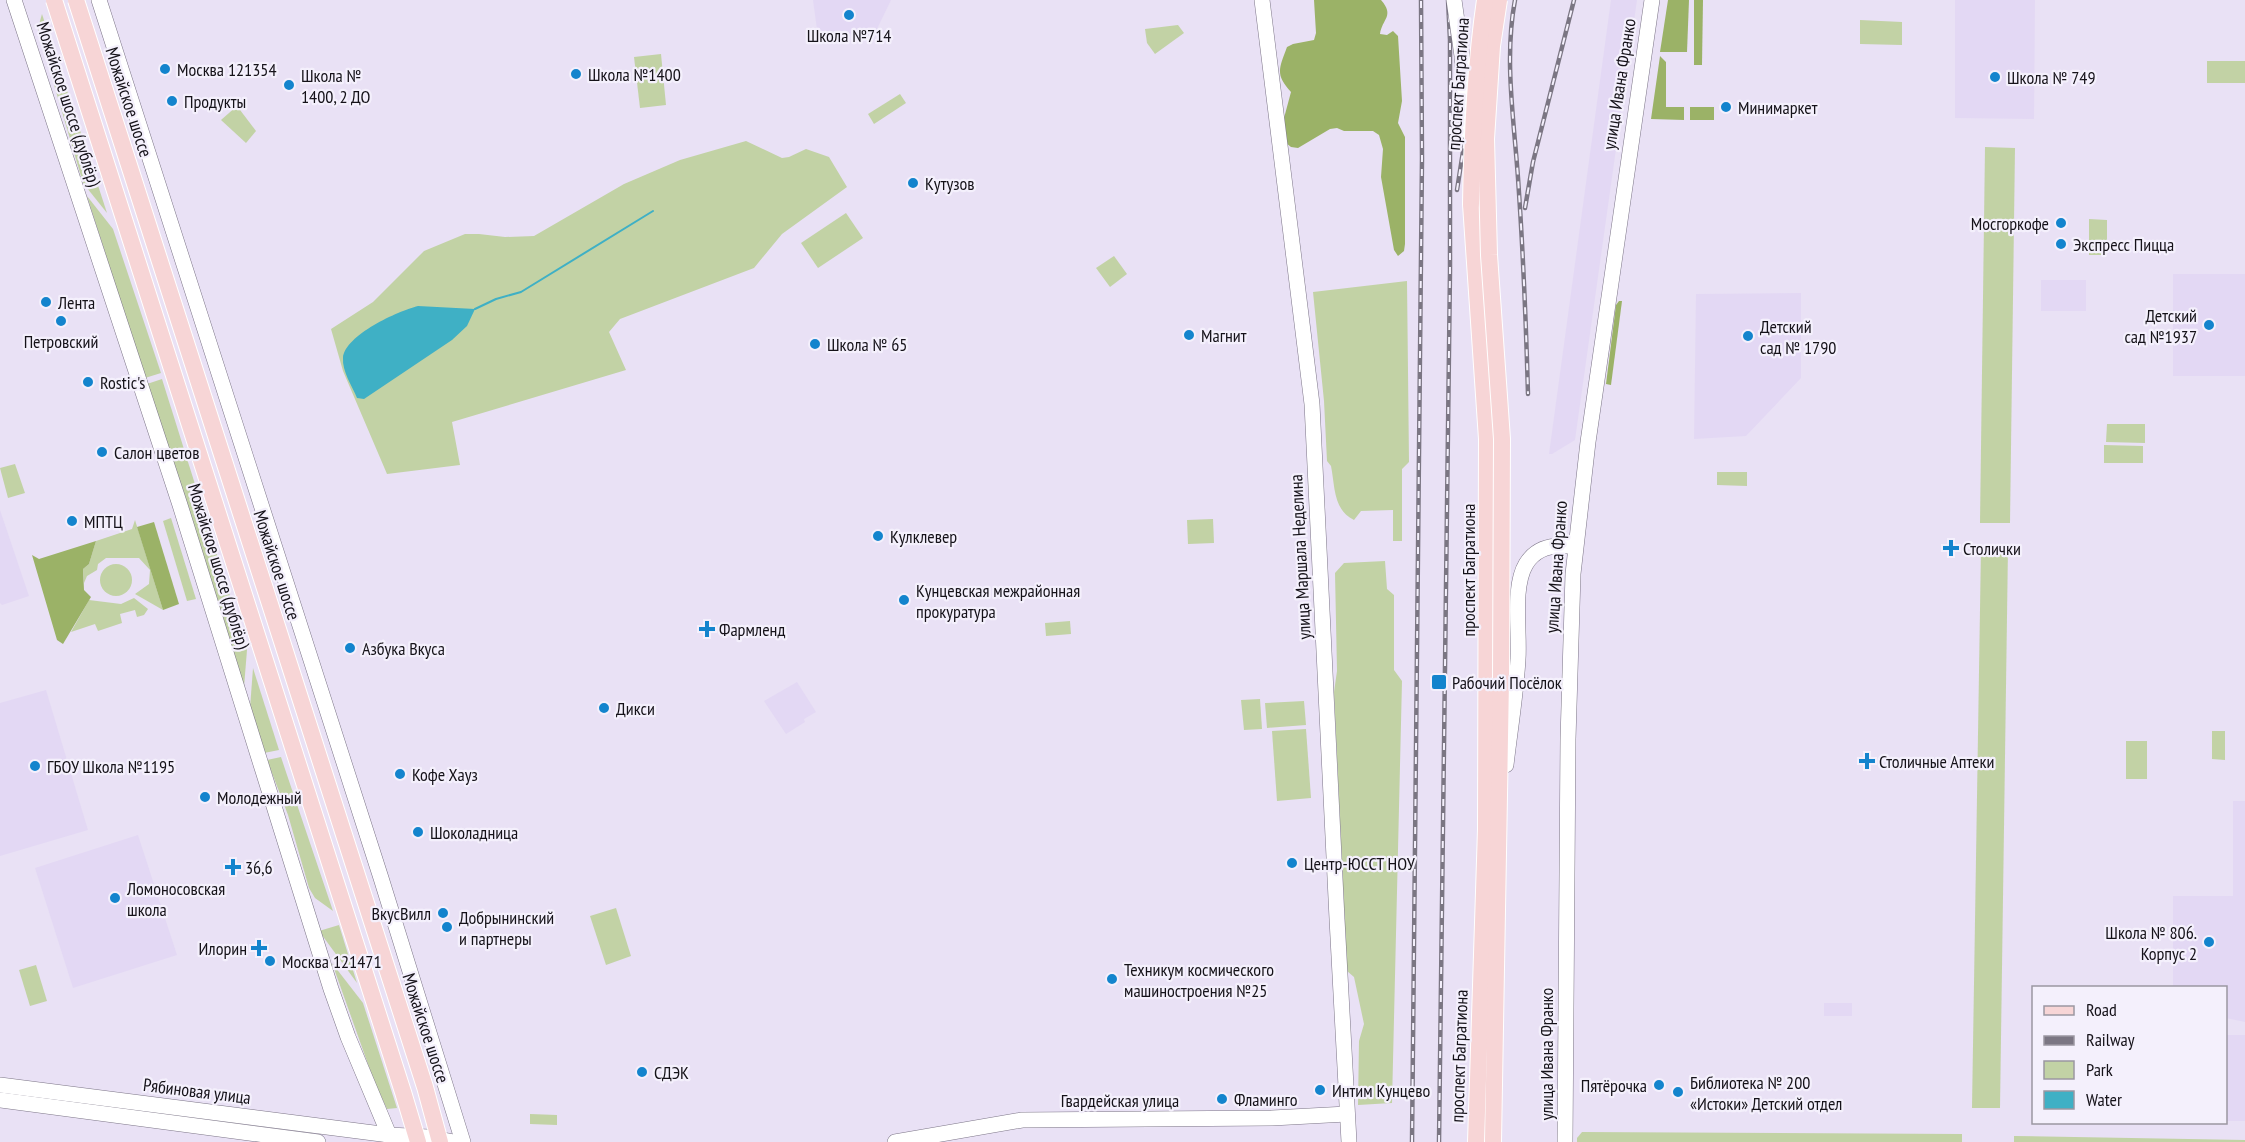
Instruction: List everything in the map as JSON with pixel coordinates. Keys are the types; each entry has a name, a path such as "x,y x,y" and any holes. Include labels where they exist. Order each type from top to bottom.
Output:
{"main road":[{"name":"Можайское шоссе (дублёр)","path":"14,0 180,505 331,989 348,1037 391,1138"},
{"path":"54,0 418,1142"},
{"name":"Можайское шоссе","path":"76,0 440,1142"},
{"path":"99,0 381,878 463,1142"},
{"name":"улица Маршала Неделина","path":"1262,0 1312,404 1350,1142"},
{"path":"1454,0 1462,56 1471,204"},
{"name":"проспект Багратиона","path":"1485,0 1479,43 1473,128 1471,204 1487,439 1499,831 1492,1142"},
{"name":"проспект Багратиона","path":"1476,1142 1502,439 1489,255 1486,139 1492,46 1499,0"},
{"name":"улица Ивана Франко","path":"1565,1142 1568,727 1575,547 1588,441 1652,0"},
{"path":"1499,831 1518,659 1519,594 1524,568 1532,557 1550,546 1575,547"},
{"name":"Рябиновая улица","path":"0,1085 391,1138 428,1137 454,1142"},
{"name":"Рябиновая улица","path":"0,1100 318,1142"},
{"name":"Гвардейская улица","path":"895,1142 1023,1120 1272,1118 1347,1114"}],"shaded area":[{"name":"Школа №714","path":"813,0 891,0 876,31 818,37"},
{"path":"1611,0 1637,0 1575,440 1549,454"},
{"name":"Школа № 749","path":"1955,0 2035,0 2034,119 1955,118"},
{"name":"Детский сад №1937","path":"2173,274 2245,274 2245,376 2173,376"},
{"path":"2041,280 2086,280 2086,311 2041,311"},
{"name":"Детский сад № 1790","path":"1801,293 1801,378 1746,436 1694,439 1696,294"},
{"path":"0,510 29,596 2,605 0,603"},
{"path":"797,682 816,712 786,734 764,701"},
{"name":"ГБОУ Школа №1195","path":"46,690 88,830 0,856 0,703"},
{"name":"Школа № 806. Корпус 2","path":"2233,801 2245,801 2245,1022 2227,1018 2227,986 2173,986 2173,896 2233,896"},
{"path":"138,835 177,955 73,988 35,868"},
{"path":"1824,1003 1852,1003 1852,1016 1824,1016"},
{"path":"2227,1035 2245,1035 2245,1121 2227,1121"}],"green space":[{"path":"1314,0 1381,0 1387,14 1380,34 1387,35 1393,31 1398,36 1402,101 1398,123 1405,137 1405,244 1404,251 1398,256 1394,250 1381,177 1383,149 1379,135 1373,131 1344,131 1337,128 1330,129 1298,148 1286,143 1284,118 1291,92 1282,80 1280,71 1287,47 1314,40 1316,33"},
{"path":"1668,0 1689,0 1687,52 1660,52"},
{"path":"1694,0 1703,0 1702,65 1694,65"},
{"path":"42,14 107,213 83,183 40,37 38,28"},
{"path":"1860,20 1902,22 1902,45 1860,44"},
{"path":"1178,25 1184,33 1155,54 1147,43 1145,29"},
{"path":"661,54 666,105 640,108 634,57"},
{"path":"1660,56 1666,62 1666,107 1684,107 1684,120 1651,119"},
{"path":"2207,61 2245,61 2245,83 2207,83"},
{"path":"900,94 906,103 874,124 868,114"},
{"path":"237,106 256,131 246,143 221,120"},
{"path":"1690,107 1714,107 1714,120 1690,120"},
{"path":"746,141 782,158 806,149 829,157 847,187 782,234 754,268 620,319 609,332 626,370 452,422 460,465 387,474 343,371 331,329 373,302 424,251 465,234 505,237 534,236 624,184 680,160"},
{"path":"1985,147 2015,148 2010,523 1980,523"},
{"path":"87,196 113,229 161,373 145,378"},
{"path":"846,213 863,238 818,268 801,243"},
{"path":"2089,219 2107,220 2107,255 2089,255"},
{"path":"1114,256 1127,274 1110,287 1096,268"},
{"path":"1407,281 1409,462 1402,469 1402,541 1393,541 1393,510 1361,511 1354,520 1342,510 1336,497 1331,466 1327,461 1324,401 1313,292"},
{"path":"1622,301 1611,385 1606,384 1616,305"},
{"path":"162,379 247,650 244,687 147,384"},
{"path":"2107,424 2145,424 2145,443 2106,442"},
{"path":"2104,445 2143,446 2143,463 2104,463"},
{"path":"15,464 25,493 8,498 0,468"},
{"path":"1717,472 1747,472 1747,486 1717,485"},
{"path":"171,518 196,599 187,601 163,521"},
{"path":"1213,519 1214,543 1188,544 1187,520"},
{"path":"135,520 163,610 135,594 149,584 150,570 139,558 106,558 98,564 97,570 87,576 84,583 83,569 89,564 96,541 132,529"},
{"path":"154,522 179,604 163,610 137,527"},
{"path":"96,541 89,564 83,569 84,590 91,597 63,644 57,640 32,555 39,559"},
{"path":"1981,547 2008,547 2000,1108 1972,1108"},
{"path":"1385,561 1387,589 1394,595 1394,670 1402,681 1392,1103 1358,1105 1359,1041 1364,1024 1354,977 1347,971 1334,692 1337,671 1335,573 1344,563"},
{"path":"116,564 127,569 132,580 127,591 116,596 105,591 100,580 105,569"},
{"path":"134,598 148,609 144,615 137,617 135,610 120,614 122,623 98,631 95,624 71,632 89,600 121,604"},
{"path":"1070,621 1071,634 1046,636 1045,623"},
{"path":"253,668 279,750 264,753 250,708"},
{"path":"1260,699 1262,729 1244,730 1241,700"},
{"path":"1304,701 1306,725 1267,728 1265,703"},
{"path":"1306,729 1311,798 1277,801 1272,731"},
{"path":"2212,731 2225,731 2225,760 2212,759"},
{"path":"2126,741 2147,741 2147,779 2126,779"},
{"path":"281,757 333,911 315,898 309,888 288,815 267,760"},
{"path":"616,908 631,956 606,965 590,916"},
{"path":"339,925 357,983 319,931"},
{"path":"332,963 363,1003 397,1108 387,1109 374,1081"},
{"path":"36,965 47,1001 30,1006 19,970"},
{"path":"530,1114 557,1115 557,1125 530,1124"},
{"path":"1582,1132 1962,1134 1962,1142 1577,1142"},
{"path":"2014,1136 2245,1140 2245,1142 2014,1142"}],"water":[{"path":"418,306 475,309 467,326 452,340 364,399 357,398 344,368 343,358 346,349 374,325"}],"waterway":[{"path":"475,309 496,299 521,292 653,211"}],"railway":[{"path":"1412,1142 1422,158 1421,0"},
{"path":"1439,1142 1450,271 1448,0"},
{"path":"1457,190 1469,113 1501,0"},
{"path":"1515,0 1510,67 1521,232 1528,394"},
{"path":"1525,208 1533,162 1574,0"}],"place":[{"name":"Школа №714","path":"849,15"},
{"name":"Москва 121354","path":"165,69"},
{"name":"Школа №1400","path":"576,74"},
{"name":"Школа № 749","path":"1995,77"},
{"name":"Школа № 1400, 2 ДО","path":"289,85"},
{"name":"Продукты","path":"172,101"},
{"name":"Минимаркет","path":"1726,107"},
{"name":"Кутузов","path":"913,183"},
{"name":"Мосгоркофе","path":"2061,223"},
{"name":"Экспресс Пицца","path":"2061,244"},
{"name":"Лента","path":"46,302"},
{"name":"Петровский","path":"61,321"},
{"name":"Детский сад №1937","path":"2209,325"},
{"name":"Магнит","path":"1189,335"},
{"name":"Детский сад № 1790","path":"1748,336"},
{"name":"Школа № 65","path":"815,344"},
{"name":"Rostic's","path":"88,382"},
{"name":"Салон цветов","path":"102,452"},
{"name":"МПТЦ","path":"72,521"},
{"name":"Кулклевер","path":"878,536"},
{"name":"Столички","path":"1951,548"},
{"name":"Кунцевская межрайонная прокуратура","path":"904,600"},
{"name":"Фармленд","path":"707,629"},
{"name":"Азбука Вкуса","path":"350,648"},
{"name":"Рабочий Посёлок","path":"1439,682"},
{"name":"Дикси","path":"604,708"},
{"name":"Столичные Аптеки","path":"1867,761"},
{"name":"ГБОУ Школа №1195","path":"35,766"},
{"name":"Кофе Хауз","path":"400,774"},
{"name":"Молодежный","path":"205,797"},
{"name":"Шоколадница","path":"418,832"},
{"name":"Центр-ЮССТ НОУ","path":"1292,863"},
{"name":"36,6","path":"233,867"},
{"name":"Ломоносовская школа","path":"115,898"},
{"name":"ВкусВилл","path":"443,913"},
{"name":"Добрынинский и партнеры","path":"447,927"},
{"name":"Школа № 806. Корпус 2","path":"2209,942"},
{"name":"Илорин","path":"259,948"},
{"name":"Москва 121471","path":"270,961"},
{"name":"Техникум космического машиностроения №25","path":"1112,979"},
{"name":"СДЭК","path":"642,1072"},
{"name":"Пятёрочка","path":"1659,1085"},
{"name":"Интим Кунцево","path":"1320,1090"},
{"name":"Библиотека № 200 «Истоки» Детский отдел","path":"1678,1092"},
{"name":"Фламинго","path":"1222,1099"}]}
